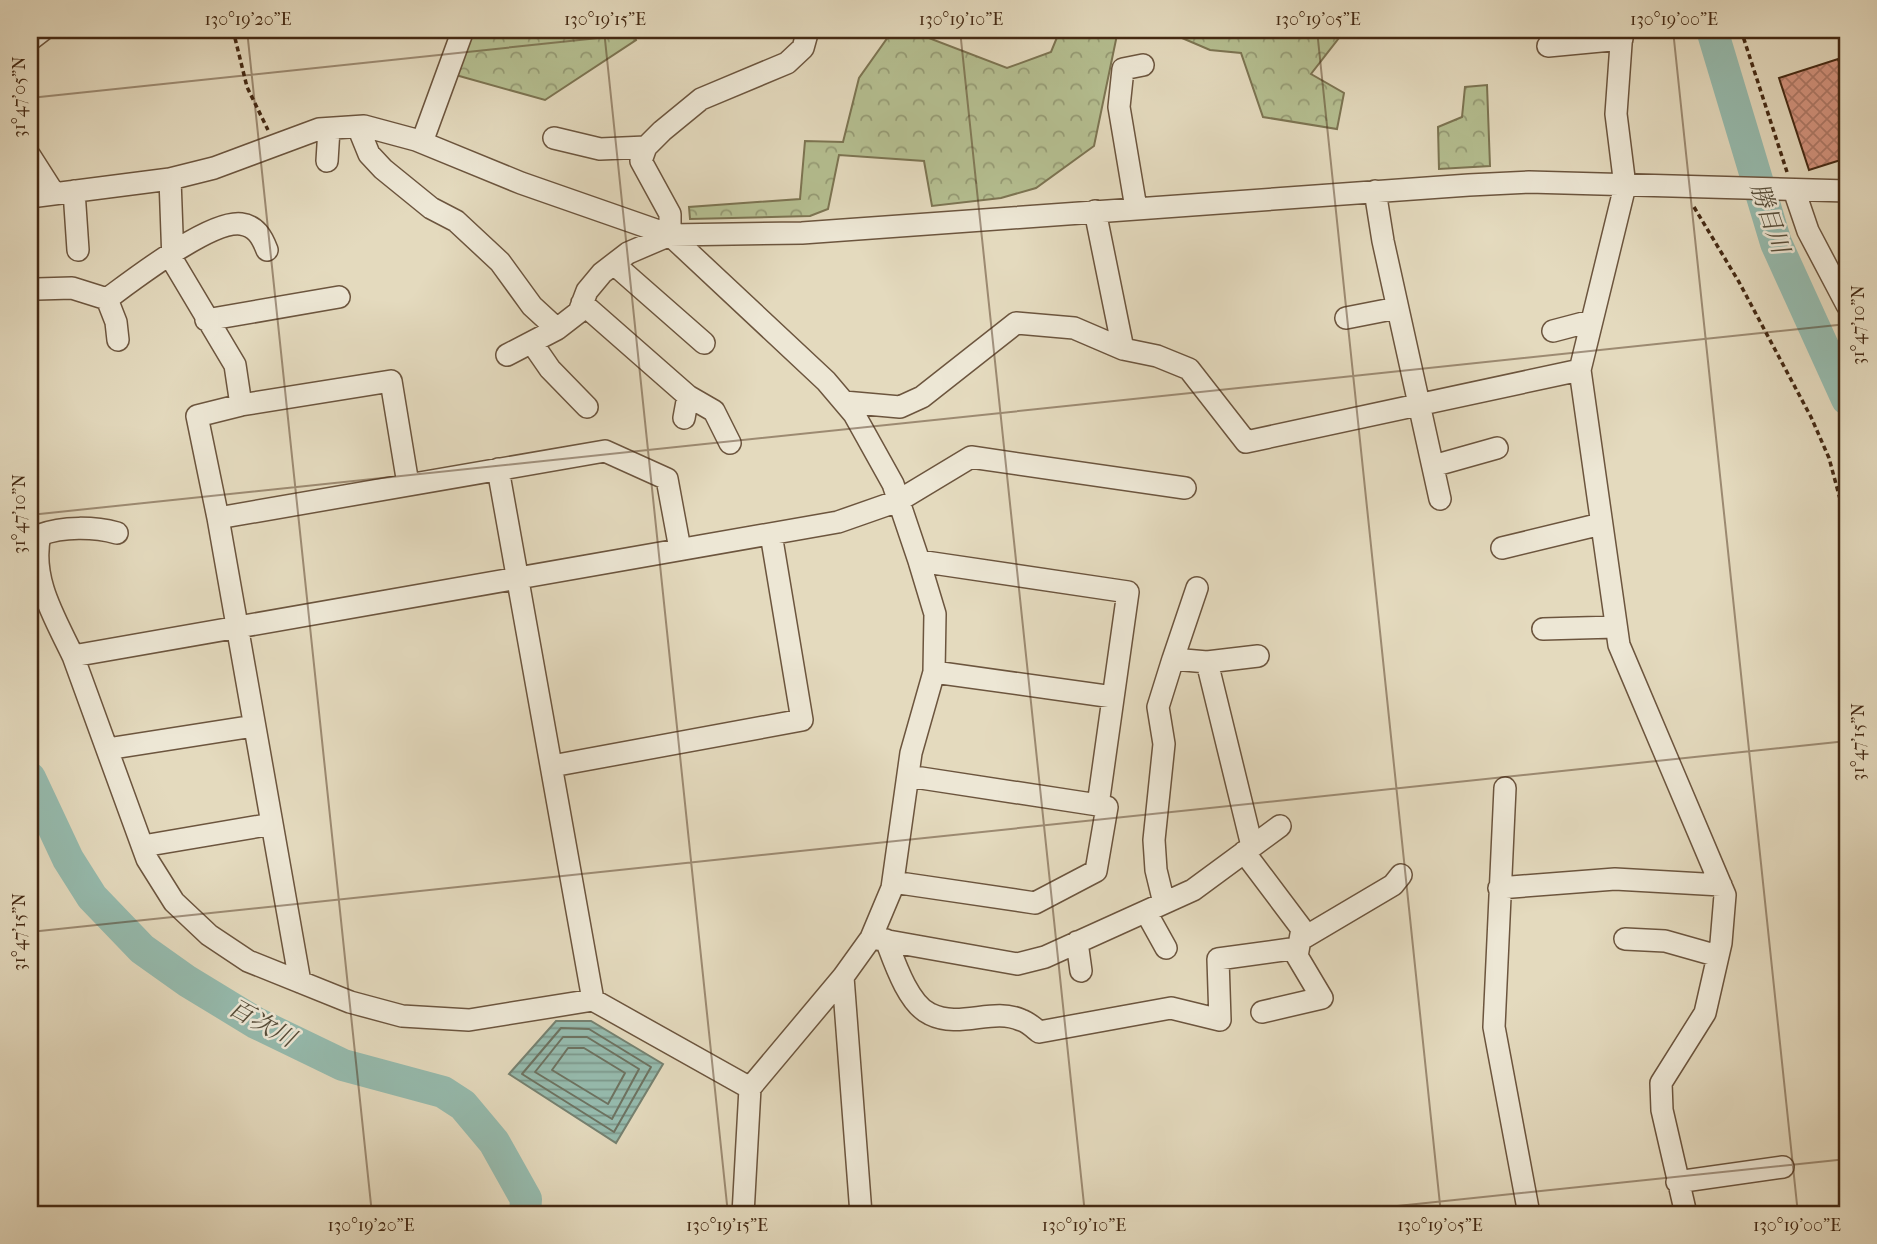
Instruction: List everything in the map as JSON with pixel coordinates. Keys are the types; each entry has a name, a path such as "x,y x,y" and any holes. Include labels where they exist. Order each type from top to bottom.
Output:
{"street":[{"path":"30,40 43,30"},
{"path":"422,142 463,30"},
{"path":"743,1214 750,1088 843,977 879,939 892,882 908,776 934,672 935,614 919,561 893,484 854,414 826,381 670,235 670,214 641,161 646,147 701,99 787,63 803,48 808,30"},
{"path":"1548,46 1622,34 1616,114 1625,186 1580,370 1619,645 1725,895 1718,956 1705,1013 1661,1083 1662,1110 1686,1214"},
{"path":"1136,208 1129,128 1119,107 1123,69 1143,65"},
{"path":"358,127 369,153 383,169 431,208 456,221 500,262 532,306 557,329"},
{"path":"30,197 170,179 214,168 276,144 329,129 358,127 422,142 522,183 670,235 802,233 1375,191 1529,183 1847,191"},
{"path":"327,161 329,129"},
{"path":"554,138 600,149 646,147"},
{"path":"30,156 64,192 78,250"},
{"path":"170,179 173,261 235,365 241,405"},
{"path":"1787,190 1847,305"},
{"path":"1375,191 1397,307 1440,499"},
{"path":"1095,211 1124,349"},
{"path":"107,299 172,253 228,225 256,229 267,250"},
{"path":"507,355 557,329 579,312 587,291 628,253 670,235"},
{"path":"614,264 704,343"},
{"path":"37,289 72,288 107,299"},
{"path":"206,320 339,297"},
{"path":"107,299 116,322 118,340"},
{"path":"582,303 688,396 714,411 730,443"},
{"path":"1346,318 1397,307"},
{"path":"1553,331 1591,321"},
{"path":"844,401 900,407 922,397 1016,323 1074,328 1124,349 1157,356 1189,369 1246,442 1580,370"},
{"path":"532,342 550,369 587,407"},
{"path":"300,982 218,518 197,416 241,405 391,382 408,484"},
{"path":"684,418 688,396"},
{"path":"1433,466 1497,448"},
{"path":"218,518 605,451 667,479 680,549"},
{"path":"73,656 838,522 898,501 971,457 1185,488"},
{"path":"498,469 593,1000"},
{"path":"1502,548 1601,524"},
{"path":"117,533 99,528 40,535 40,586 73,656 143,846 174,902 209,935 248,961 350,1002 402,1016 469,1020 593,1000 750,1088"},
{"path":"552,766 802,720 771,534"},
{"path":"919,561 1128,592 1098,805"},
{"path":"1166,948 1155,908 1154,839 1164,744 1158,707 1197,588"},
{"path":"1543,629 1615,627"},
{"path":"1173,659 1207,662 1258,656"},
{"path":"1207,662 1248,849 1302,929 1297,956 1322,998 1262,1012"},
{"path":"934,672 1113,697"},
{"path":"107,749 254,726"},
{"path":"892,882 1035,903 1096,871 1107,807 908,776"},
{"path":"1505,788 1494,1027 1529,1214"},
{"path":"143,846 272,824"},
{"path":"879,939 1017,964 1045,957 1193,891 1280,826"},
{"path":"879,939 904,985 928,1014 959,1021 1003,1017 1021,1019 1039,1032 1171,1008 1220,1020 1218,959 1299,944 1341,928 1401,875"},
{"path":"1499,888 1615,879 1721,885"},
{"path":"1625,939 1665,941 1718,956"},
{"path":"1077,942 1081,971"},
{"path":"843,977 861,1214"},
{"path":"1678,1182 1783,1167"}],"path":[{"path":"233,30 247,87 276,144"},
{"path":"1741,30 1787,190"},
{"path":"1687,187 1811,417 1829,458 1847,525"}],"green space":[{"path":"460,30 632,30 636,40 545,100 445,72"},
{"path":"893,30 908,30 1007,68 1051,52 1060,30 1118,30 1094,146 1036,188 1001,198 932,206 924,161 839,155 828,209 810,216 690,219 689,207 800,199 805,141 843,142 859,78"},
{"path":"1175,30 1338,30 1342,34 1311,74 1344,93 1337,129 1263,117 1241,53 1210,50 1175,35"},
{"path":"1487,85 1490,166 1439,169 1438,127 1462,117 1465,87"}],"water":[{"path":"556,1021 591,1021 663,1064 616,1143 509,1074"}],"building":[{"path":"1838,59 1847,88 1847,158 1809,170 1779,78"}],"waterway":[{"name":"勝目川","path":"1712,30 1776,243 1847,399"},
{"name":"百次川","path":"30,778 68,859 92,897 142,949 187,981 256,1023 343,1065 443,1092 463,1105 494,1142 526,1199 525,1214"}]}
